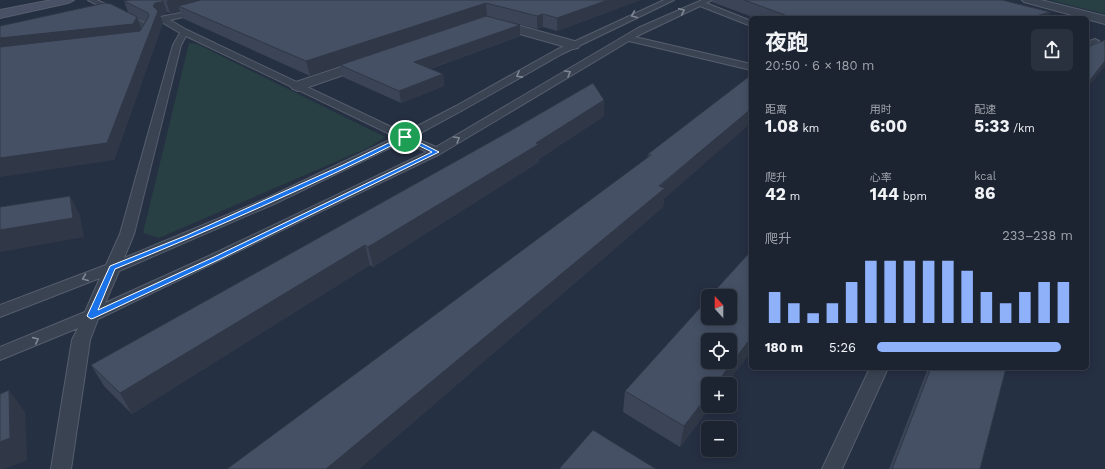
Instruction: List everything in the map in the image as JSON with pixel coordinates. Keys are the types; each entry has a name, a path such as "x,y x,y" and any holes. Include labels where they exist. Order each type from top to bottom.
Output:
{"main road":[{"path":"0,10 49,0"},
{"path":"0,14 68,0"}],"street":[{"path":"1028,0 1105,20"},
{"path":"480,23 487,21 573,45"},
{"path":"298,86 385,56"}],"lane":[{"path":"92,0 148,28 142,42 134,42"},
{"path":"0,311 187,237 345,166 405,137 573,45 619,22 670,0"},
{"path":"0,354 91,316 216,258 436,152 628,38 704,2 749,23"},
{"path":"207,9 163,19 184,32 436,152"},
{"path":"61,469 81,340 128,234 178,45 184,32"},
{"path":"628,38 749,67"},
{"path":"1089,44 1095,41"},
{"path":"832,469 878,370"}],"green space":[{"path":"1050,0 1105,0 1105,14"},
{"path":"189,43 197,44 385,137 368,148 159,238 143,233"}],"building":[{"path":"163,0 162,2 155,3 153,6 158,11 107,143 0,158 0,47 140,31 149,16 148,13 124,1"},
{"path":"201,0 608,0 557,18 543,14 537,16 486,3 306,61 178,6"},
{"path":"744,0 1002,0 1050,12 1036,16 788,16"},
{"path":"105,3 111,4 137,17 133,24 0,38 0,26"},
{"path":"486,16 520,25 414,62 443,74 399,91 340,65"},
{"path":"1105,40 1105,61 1089,81 1089,46"},
{"path":"749,77 749,111 659,186 665,188 326,469 227,469 651,155 648,154"},
{"path":"593,83 604,100 536,143 539,144 368,247 365,245 120,393 91,365 510,131"},
{"path":"70,196 73,218 0,230 0,207"},
{"path":"749,253 749,341 737,356 737,333 701,333 701,369 727,369 721,377 701,377 701,404 684,426 625,391 701,307 701,325 737,325 737,289 716,289"},
{"path":"930,370 1005,370 980,469 892,469"},
{"path":"9,390 10,438 0,442 0,394"},
{"path":"593,430 656,469 559,469"}],"route":[{"path":"405,137 436,152 216,258 91,316 113,267 187,237 345,166 405,137"}]}
